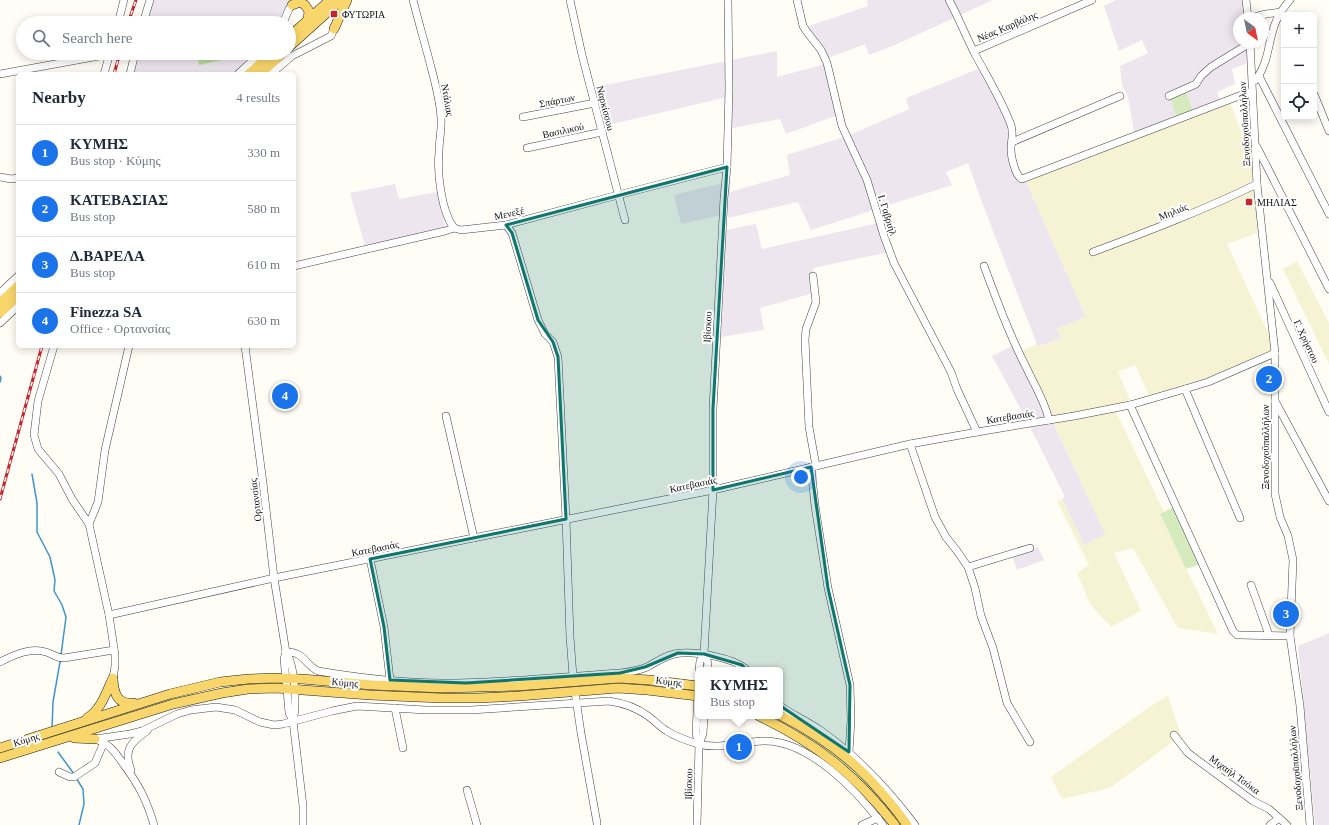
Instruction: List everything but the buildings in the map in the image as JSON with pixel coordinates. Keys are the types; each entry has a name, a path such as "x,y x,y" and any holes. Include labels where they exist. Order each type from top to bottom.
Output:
{"main road":[{"path":"296,39 330,0"},
{"path":"296,32 341,0"},
{"path":"334,29 347,0"},
{"path":"294,3 300,2 306,5 313,21"},
{"path":"313,21 330,21 333,24 334,29"},
{"path":"251,72 264,60"},
{"path":"262,72 275,60"},
{"path":"0,303 16,288"},
{"path":"0,312 16,298"},
{"path":"112,678 115,693 121,701 128,704 144,701"},
{"path":"80,722 92,715 97,709 112,678"},
{"name":"Κύμης","path":"0,748 144,701 183,690 220,682 248,679 289,679 442,688 518,686 619,678 695,686"},
{"name":"Κύμης","path":"0,758 67,738 148,711 196,698 248,690 276,688 370,695 479,698 618,688 695,696"},
{"path":"783,716 829,744 848,759 870,779 908,825"},
{"path":"765,719 796,735 836,763 862,787 895,825"},
{"path":"67,738 95,739"}],"street":[{"path":"120,16 124,0"},
{"path":"145,16 150,0"},
{"name":"Ντάλιας","path":"413,0 438,100 442,128 438,170 442,196 450,222 454,228"},
{"name":"Ναρκίσσου","path":"570,0 582,54 625,220"},
{"name":"Ιβίσκου","path":"699,667 700,661 704,654 713,490 713,409 724,198 727,167 729,89 728,0"},
{"name":"Ι. Γαβριήλ","path":"797,0 803,26 821,50 827,62 842,126 867,180 894,263 951,372 957,389 977,432"},
{"path":"949,0 1008,116 1013,133 1010,150 1019,178 1025,179 1252,88 1268,56 1274,25 1290,0"},
{"name":"Νέας Καρβάλης","path":"974,51 1092,0"},
{"path":"1246,0 1248,12"},
{"path":"286,16 294,3"},
{"path":"1269,14 1281,12"},
{"path":"296,54 330,36 334,29"},
{"path":"1168,96 1196,84 1201,76 1211,67 1241,48"},
{"name":"Ξενοδοχοϋπαλλήλων","path":"1250,48 1257,184 1275,353 1275,494 1280,517 1288,536 1293,560 1290,636 1300,706 1310,825"},
{"path":"0,74 73,60"},
{"path":"105,72 108,60"},
{"path":"130,72 133,60"},
{"path":"240,72 253,60"},
{"path":"273,72 287,60"},
{"path":"1259,76 1329,214"},
{"path":"1012,142 1120,96"},
{"path":"1317,101 1329,131"},
{"name":"Σπάρτων","path":"523,117 595,103"},
{"name":"Βασιλικού","path":"527,148 602,132"},
{"path":"1255,144 1329,289"},
{"name":"Μενεξέ","path":"296,266 454,228 461,230 506,225 727,167"},
{"path":"0,177 16,178"},
{"name":"Μηλιάς","path":"1093,252 1178,220 1219,203 1257,184"},
{"path":"506,225 512,233 538,320 546,334 553,342 558,357 570,637 574,676"},
{"path":"984,266 1006,323 1026,369 1045,406 1049,420"},
{"path":"813,276 816,302 806,329 805,340 809,427 814,467 815,506 829,593 850,685 851,720 849,752"},
{"path":"0,293 16,278"},
{"name":"Γ. Χρήστου","path":"1268,278 1329,412"},
{"path":"0,322 16,308"},
{"path":"53,348 38,401 34,435 38,449 59,474 72,499 89,524 109,615 115,666 112,678"},
{"path":"89,524 98,502 105,450 129,348"},
{"name":"Ορτανσίας","path":"245,348 274,578 286,652 284,659 290,689 289,713 294,721 303,806 303,825"},
{"name":"Κατεβασιάς","path":"109,615 274,578 713,490 910,444 1130,405 1186,389 1275,353"},
{"path":"1186,389 1240,518"},
{"path":"1275,400 1329,501"},
{"path":"1130,405 1233,631 1237,635 1290,636"},
{"path":"446,416 474,538"},
{"path":"910,444 940,526 968,568 975,588 980,616 993,648 1007,703 1030,742"},
{"path":"968,568 1030,548"},
{"path":"370,559 384,627 390,680"},
{"path":"1251,586 1269,635"},
{"path":"0,662 27,651 46,652 56,658 64,658 114,650"},
{"path":"286,652 293,652 301,655 314,669 318,671 365,679 442,683 527,680 633,671 645,667 666,656 678,653 704,654 732,660 744,667"},
{"name":"Ιβίσκου","path":"704,654 708,663 707,667"},
{"path":"575,692 597,823"},
{"path":"95,739 142,731 177,714 216,707 235,710 253,720 267,724 280,725 346,708 363,706 471,710 609,701 626,705 647,715 666,731 683,739 699,744 726,746 766,741 792,746 811,757 844,782 858,795 883,825"},
{"path":"396,708 403,748"},
{"path":"783,708 818,728 849,752 880,782 915,825"},
{"name":"Ιβίσκου","path":"697,719 696,734 699,744 697,825"},
{"name":"Ιβίσκου","path":"699,744 703,734 704,719"},
{"path":"132,774 128,758 130,747 133,742 156,725"},
{"name":"Μιχαήλ Τσόκα","path":"1174,735 1188,753 1253,801 1269,809 1287,825"},
{"path":"95,739 104,742 114,750 132,774 149,806 154,825"},
{"path":"59,772 70,777 77,775 95,763 104,742"},
{"path":"467,790 477,825"},
{"path":"862,825 878,818"},
{"path":"1270,825 1279,818"}],"highlighted area":[{"path":"727,167 713,409 713,490 811,467 828,588 850,685 849,752 776,703 742,665 704,654 678,653 645,667 620,673 466,683 390,680 384,627 370,559 566,519 558,357 553,342 538,320 512,233 506,225"}],"shaded area":[{"path":"154,0 290,0 283,16 150,16"},
{"path":"867,0 993,0 895,45 869,55 865,44 823,60 803,28 868,6"},
{"path":"1116,0 1245,0 1246,12 1233,12 1233,48 1249,48 1250,62 1232,69 1235,84 1217,92 1221,106 1195,116 1186,91 1178,122 1135,139 1128,97 1122,85 1120,66 1148,53 1142,40 1119,51 1104,6"},
{"path":"777,51 777,77 825,64 838,115 786,134 780,119 732,128 732,96 604,126 595,87"},
{"path":"138,60 253,60 238,72 135,72"},
{"path":"978,69 1004,114 1011,133 1007,148 1018,179 1026,181 1086,317 1057,329 1061,338 1038,347 968,163 946,172 952,185 811,230 798,202 728,218 727,214 681,224 674,195 731,181 730,192 790,175 787,155 850,135 909,109 906,98"},
{"path":"1230,102 1253,163 1260,232 1227,244 1271,339 1271,350 1244,363 1199,381 1149,395 1135,365 1118,372 1130,400 1113,406 1164,512 1160,515 1218,634 1178,628 1133,548 1114,553 1141,611 1111,627 1090,604 1077,573 1089,565 1057,501 1062,499 1084,545 1106,535 1020,352 1037,344 1039,347 1061,338 1057,329 1086,317 1026,181"},
{"path":"395,184 399,199 437,192 446,227 365,246 350,193"},
{"path":"878,223 889,252 813,268 817,292 760,308 764,330 721,337 726,230 756,224 762,249"},
{"path":"1297,261 1329,323 1329,364 1283,269"},
{"path":"1016,344 1106,535 1084,545 1062,499 1065,497 1024,415 992,356"},
{"path":"1038,547 1044,560 1017,570 1012,556"},
{"path":"1329,633 1329,825 1315,825 1298,646"},
{"path":"1168,695 1181,736 1110,788 1062,799 1051,777"}],"green space":[{"path":"198,60 222,60 199,65"},
{"path":"1186,91 1195,116 1178,122 1170,97"},
{"path":"1174,507 1201,564 1186,569 1160,514"},
{"path":"600,683 600,686 480,695 391,693 392,690"},
{"path":"195,691 195,694 0,755 0,751"},
{"path":"809,735 841,757 868,782 904,825 899,825 807,738"}],"waterway":[{"path":"0,376 0,382"},
{"path":"32,474 37,503 37,532 50,557 55,580 54,591 62,605 66,617 61,655"},
{"path":"52,728 53,702 60,662"},
{"path":"58,752 74,774"},
{"path":"76,778 83,789 84,804 79,825"}],"railway":[{"path":"130,16 136,0"},
{"path":"115,72 118,60"},
{"path":"0,499 41,348"}],"place":[{"name":"ΦΥΤΩΡΙΑ","path":"334,14"},
{"name":"ΜΗΛΙΑΣ","path":"1249,202"},
{"name":"ΚΑΤΕΒΑΣΙΑΣ","path":"1269,379"},
{"name":"Finezza SA","path":"285,396"},
{"name":"Δ.ΒΑΡΕΛΑ","path":"1286,614"},
{"name":"ΚΥΜΗΣ","path":"739,747"}]}
